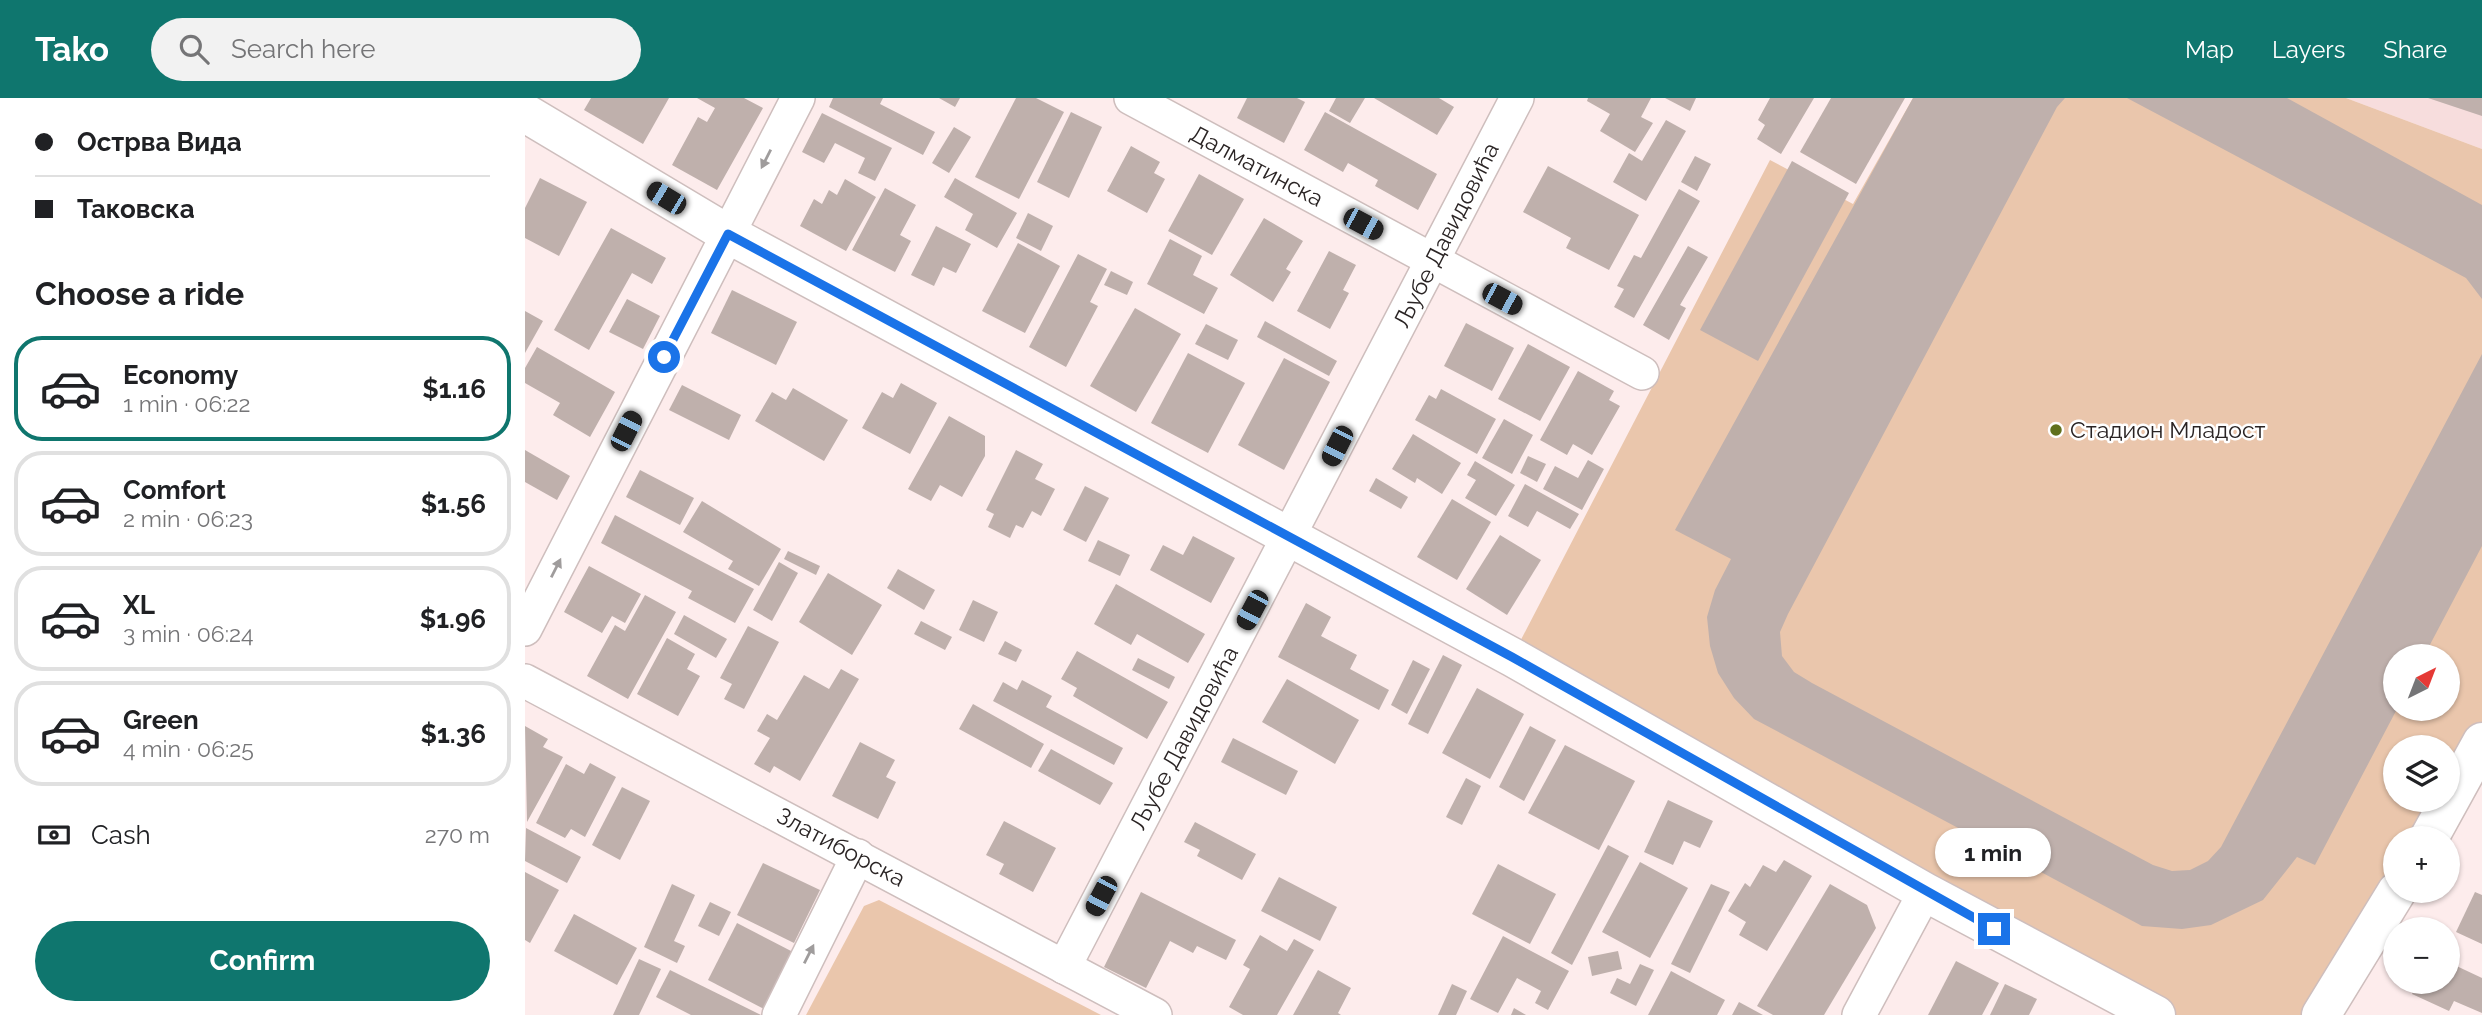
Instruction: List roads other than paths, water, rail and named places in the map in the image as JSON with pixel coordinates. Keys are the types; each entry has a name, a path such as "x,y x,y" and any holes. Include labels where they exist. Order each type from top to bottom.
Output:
{"street":[{"path":"525,629 798,98"},
{"name":"Далматинска","path":"1131,98 1642,373"},
{"name":"Љубе Давидовића","path":"1064,967 1517,98"},
{"path":"525,113 728,234 1512,657 1925,892 2156,1015"},
{"name":"Златиборска","path":"525,681 1155,1015"},
{"path":"2436,826 2482,742"},
{"path":"779,1015 859,856"},
{"path":"1859,1015 1925,892"},
{"path":"2321,1015 2390,903"}],"place":[{"name":"Стадион Младост","path":"2056,430"}]}
